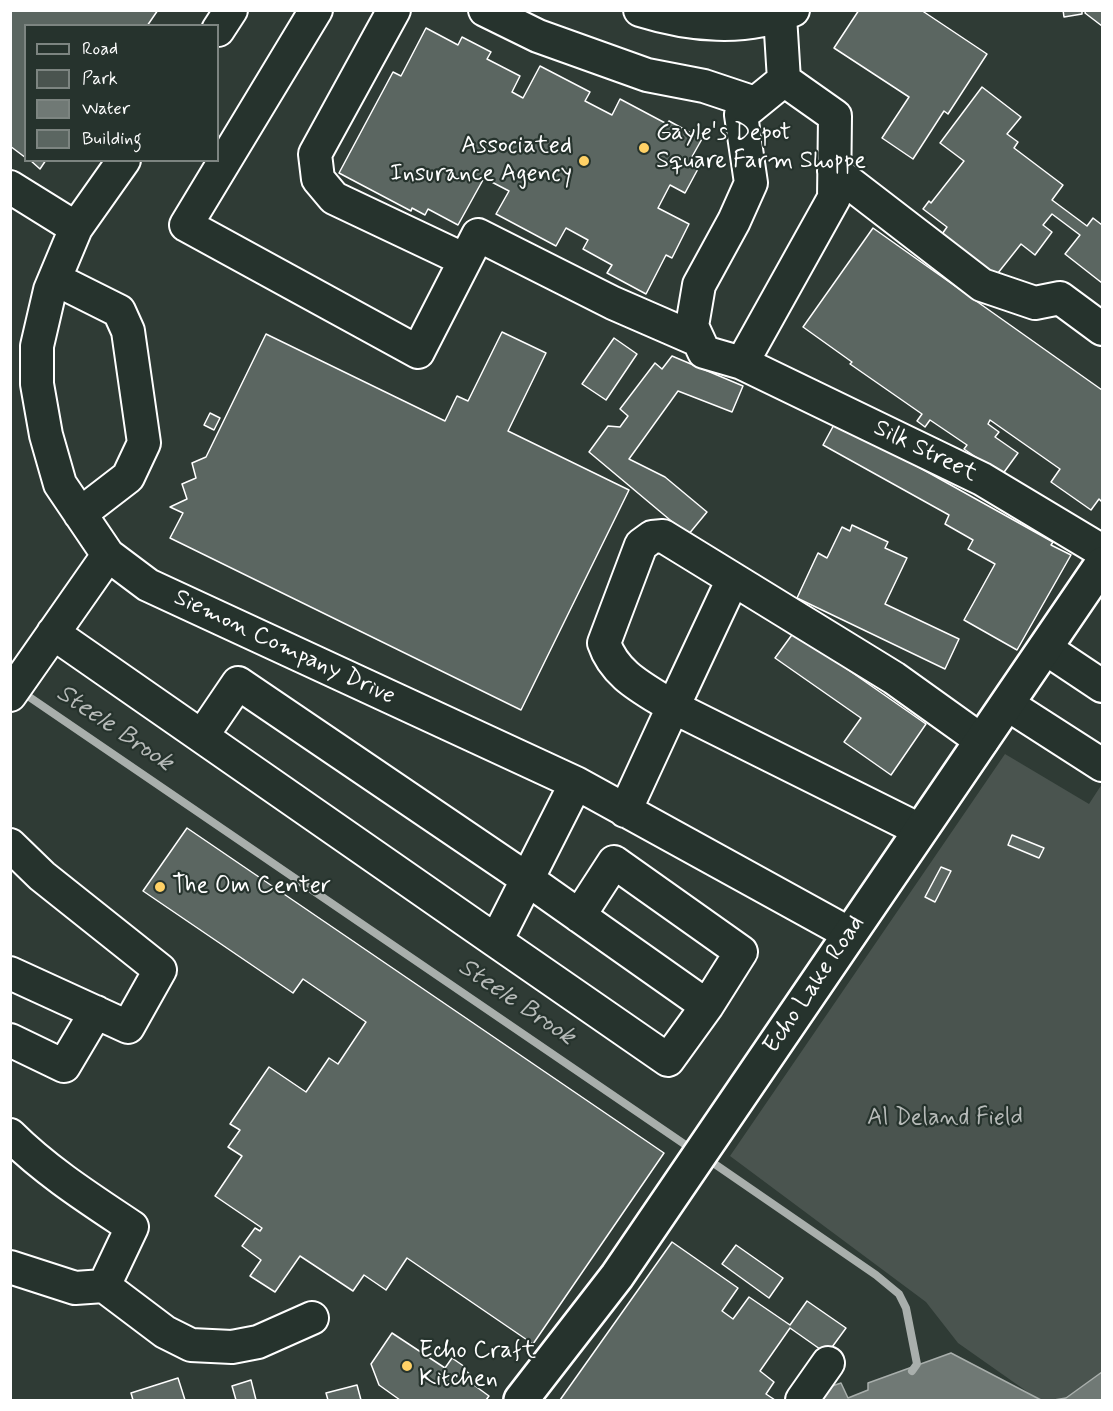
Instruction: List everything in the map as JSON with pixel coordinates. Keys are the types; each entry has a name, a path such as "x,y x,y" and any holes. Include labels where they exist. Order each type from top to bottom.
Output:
{"main road":[{"name":"Echo Lake Road","path":"521,1401 617,1276 1102,564"}],"street":[{"path":"219,28 231,10"},
{"path":"316,10 186,225 418,352 465,260 334,198 318,179 315,154 394,10"},
{"path":"485,10 538,36 647,75 704,86 755,103"},
{"path":"640,10 698,22 743,24 787,13 784,80 741,115 751,183 734,221 699,285 692,326 698,339"},
{"path":"742,363 834,198 835,116 784,80"},
{"name":"Siemon Company Drive","path":"123,162 76,228 50,291 37,346 37,384 46,435 60,484 108,555 148,585 576,783 850,934"},
{"path":"834,171 982,285 1035,303 1060,298 1102,329"},
{"path":"10,187 76,228"},
{"name":"Silk Street","path":"465,260 478,235 613,303 698,339 704,352 742,363 982,479 1102,551"},
{"path":"55,279 119,311 128,331 144,443 128,477 80,514"},
{"path":"920,830 673,707 625,676 609,658 604,643 641,545 652,537 663,536 894,678 982,741"},
{"path":"18,684 108,555"},
{"path":"625,811 733,579"},
{"path":"54,633 669,1060 741,952 614,862 579,915"},
{"path":"1045,648 1102,686"},
{"path":"202,736 238,684 528,879 707,1006"},
{"path":"1007,704 1102,766"},
{"path":"496,941 576,783"},
{"path":"10,845 42,876 159,970 128,1027 10,973"},
{"path":"10,1040 64,1066 96,1012"},
{"path":"10,1135 24,1149 82,1194 132,1227 104,1286"},
{"path":"10,1267 75,1288 104,1286 165,1332 191,1345 232,1347 258,1342 312,1318"},
{"path":"802,1401 828,1363"}],"green space":[{"name":"Al Deland Field","path":"1005,754 1089,804 1102,784 1102,1398 1096,1400 1039,1400 958,1343 926,1302 730,1156"}],"water":[{"path":"951,1353 1041,1400 817,1400 829,1387 841,1383 848,1398 868,1390 868,1383"},
{"path":"1102,1372 1102,1400 1054,1400 1066,1398"}],"building":[{"path":"10,10 158,10 148,24 24,24 24,156 10,146"},
{"path":"859,10 921,10 987,54 948,114 944,111 913,159 882,138 909,97 834,48"},
{"path":"1063,10 1082,10 1082,14 1064,17"},
{"path":"1086,10 1102,10 1102,26 1085,13"},
{"path":"426,28 458,45 462,37 491,52 487,59 520,76 512,92 523,98 540,66 590,92 585,101 612,115 620,99 667,124 669,121 702,139 689,162 699,167 685,193 670,185 658,208 689,224 672,258 666,255 646,294 607,273 612,265 583,249 588,240 566,228 556,246 496,214 509,191 484,178 458,225 428,209 425,215 412,208 411,211 339,173 393,72 401,76"},
{"path":"982,87 1021,117 1007,134 1018,142 1014,148 1063,185 1052,200 1087,226 1093,218 1102,225 1102,283 1065,254 1080,235 1052,214 1043,225 1052,232 1035,255 1021,244 994,278 940,237 947,227 923,209 929,201 931,203 964,161 940,143"},
{"path":"32,162 45,162 40,169"},
{"path":"873,228 1102,390 1102,502 1099,499 1091,510 1051,482 1060,469 990,420 988,424 999,432 995,437 1018,453 1002,475 964,449 967,445 930,420 925,427 917,421 922,414 850,364 852,362 803,327"},
{"path":"502,332 546,353 508,431 629,490 521,710 170,538 183,513 170,507 187,499 182,484 196,478 192,463 206,457 266,334 445,421 457,396 468,401"},
{"path":"614,338 637,354 606,400 582,384"},
{"path":"672,356 743,386 732,412 678,391 629,459 665,477 707,512 688,535 589,452 608,426 620,427 628,416 620,409 655,363 662,369"},
{"path":"210,413 220,418 214,430 204,425"},
{"path":"836,421 1053,542 1051,545 1071,555 1017,650 964,620 995,564 968,549 973,540 945,524 949,515 823,445"},
{"path":"852,525 888,542 885,548 907,558 885,604 959,639 945,669 797,598 818,553 827,558 842,527 850,531"},
{"path":"794,632 926,724 891,775 844,742 861,718 775,658"},
{"path":"187,828 664,1153 533,1344 407,1258 386,1290 364,1275 353,1291 300,1256 275,1292 250,1276 261,1260 242,1246 255,1228 260,1231 262,1228 215,1196 242,1156 228,1147 240,1130 230,1124 269,1067 306,1092 329,1058 338,1064 366,1022 303,979 293,993 143,891"},
{"path":"1012,835 1044,848 1039,858 1008,845"},
{"path":"941,867 951,871 935,902 925,897"},
{"path":"672,1242 738,1288 722,1311 733,1319 749,1297 790,1325 807,1301 846,1328 827,1354 790,1328 760,1371 774,1382 766,1394 775,1400 560,1400"},
{"path":"736,1245 783,1278 769,1298 722,1264"},
{"name":"Echo Craft Kitchen","path":"392,1333 445,1368 452,1358 465,1367 471,1375 467,1380 489,1396 486,1400 400,1400 379,1385 371,1364"},
{"path":"178,1378 185,1400 133,1400 131,1393"},
{"path":"251,1380 256,1400 236,1400 232,1386"},
{"path":"357,1385 361,1400 328,1400 326,1393"}],"waterway":[{"name":"Steele Brook","path":"22,692 693,1150"},
{"name":"Steele Brook","path":"706,1158 876,1275 899,1294 906,1308 917,1364 912,1371"}],"place":[{"name":"Gayle's Depot Square Farm Shoppe","path":"644,148"},
{"name":"Associated Insurance Agency","path":"584,161"},
{"name":"The Om Center","path":"160,887"},
{"name":"Echo Craft Kitchen","path":"407,1366"}]}
